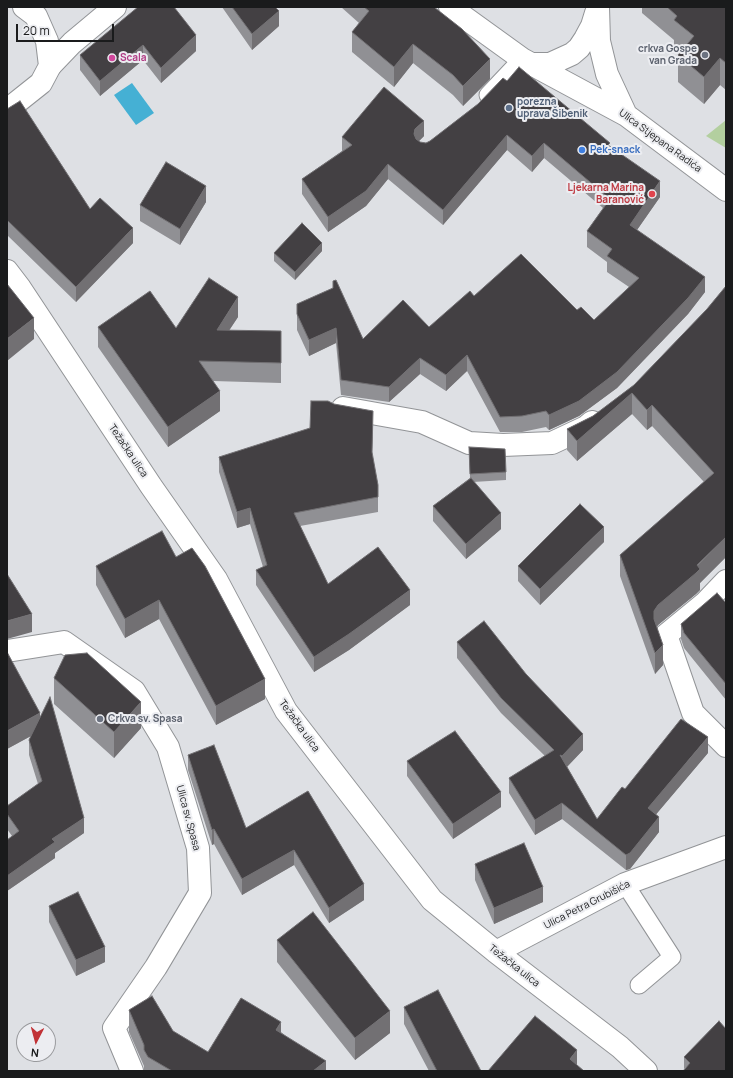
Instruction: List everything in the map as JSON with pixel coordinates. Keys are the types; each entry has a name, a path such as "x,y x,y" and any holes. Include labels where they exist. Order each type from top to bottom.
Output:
{"street":[{"path":"24,7 36,16 47,41 50,66"},
{"path":"7,110 41,83 50,66 72,43 115,7"},
{"name":"Ulica Stjepana Radića","path":"450,7 526,61 626,115 726,190"},
{"path":"526,61 550,64 572,54 579,48 585,39 592,26 598,8"},
{"path":"598,8 600,41 608,74 626,115"},
{"name":"Težačka ulica","path":"7,271 20,288 151,486 216,580 286,711 432,900 496,952 620,1047 646,1071"},
{"path":"336,407 422,422 469,443 503,445 552,443 586,427 608,410"},
{"path":"726,581 705,603 666,635 693,713 726,746"},
{"name":"Ulica sv. Spasa","path":"7,650 64,642 134,691 168,748 198,848 200,893 156,967 114,1028 132,1071"},
{"name":"Ulica Petra Grubišića","path":"496,952 625,884 726,847"}],"lane":[{"path":"477,106 526,61"},
{"path":"625,884 672,957 639,985"}],"green space":[{"path":"726,120 726,148 706,136"}],"water":[{"path":"132,83 154,113 136,125 114,95"}],"building":[{"path":"138,7 174,7 196,35 161,68 143,45 100,81 80,55"},
{"path":"232,7 275,7 279,11 252,34"},
{"path":"364,7 434,7 462,29 490,59 463,86 453,75 413,44 394,67 352,32 369,11"},
{"path":"667,7 726,7 726,63 720,58 704,77 678,55 694,36 674,20 677,16"},
{"path":"519,67 610,143 608,145 660,181 630,225 705,277 688,298 617,372 579,401 549,415 546,411 522,416 500,417 467,355 446,375 420,358 389,387 341,380 336,328 309,340 297,314 297,304 333,288 333,281 336,280 363,339 403,300 429,327 470,291 474,296 521,254 577,310 581,307 594,320 639,278 607,256 612,249 587,231 610,199 544,143 532,156 507,135 443,210 388,164 366,191 328,217 302,179 352,145 342,137 384,87 424,121 415,129 414,134 416,139 420,142 426,143 478,104 503,78 507,81"},
{"path":"20,101 90,209 100,198 133,228 76,287 7,220 7,109"},
{"path":"166,162 206,186 180,229 140,205"},
{"path":"302,223 322,243 295,272 274,253"},
{"path":"209,278 238,297 217,330 281,331 281,363 199,361 220,391 168,427 98,327 150,291 176,328"},
{"path":"7,284 34,318 7,339"},
{"path":"726,286 726,537 697,565 700,569 658,605 654,611 654,619 663,645 655,653 620,555 714,473 652,405 647,410 632,393 577,441 567,429 593,416 634,385 707,309"},
{"path":"311,401 328,401 334,404 373,411 372,452 378,485 378,497 294,513 328,584 378,547 410,590 314,657 256,570 267,565 250,508 237,512 219,457 310,428"},
{"path":"469,447 505,449 506,472 470,474"},
{"path":"471,478 501,513 466,544 433,506"},
{"path":"580,504 604,527 540,589 518,566"},
{"path":"162,531 176,557 192,548 205,566 265,679 216,706 159,600 125,619 96,566"},
{"path":"7,574 32,614 7,621"},
{"path":"717,593 726,603 726,684 684,633 681,624"},
{"path":"484,621 526,674 583,734 562,756 560,755 597,819 622,787 625,789 681,719 708,737 648,808 659,817 630,853 626,855 562,803 535,820 509,778 554,750 501,698 457,642"},
{"path":"7,652 40,713 7,731"},
{"path":"87,653 141,702 114,732 54,678 65,655"},
{"path":"50,697 84,818 52,839 55,842 7,876 7,840 19,831 7,814 7,806 42,781 29,740"},
{"path":"455,731 501,792 453,824 407,761"},
{"path":"214,745 246,828 308,791 364,884 329,908 294,850 242,879 214,829 212,830 188,755"},
{"path":"524,843 543,887 494,908 475,864"},
{"path":"78,892 105,947 76,960 49,906"},
{"path":"313,912 390,1011 355,1038 277,940"},
{"path":"438,990 481,1071 437,1071 404,1007"},
{"path":"152,996 173,1031 208,1052 241,998 281,1022 276,1030 326,1061 313,1071 172,1071 148,1057 129,1010"},
{"path":"535,1016 577,1050 570,1059 584,1071 488,1071"},
{"path":"719,1021 726,1029 726,1071 683,1071 690,1063 684,1057"}],"place":[{"name":"crkva Gospe van Grada","path":"705,55"},
{"name":"Scala","path":"112,58"},
{"name":"porezna uprava Šibenik","path":"509,108"},
{"name":"Pek-snack","path":"582,150"},
{"name":"Ljekarna Marina Baranović","path":"652,194"},
{"name":"Crkva sv. Spasa","path":"100,719"}]}
